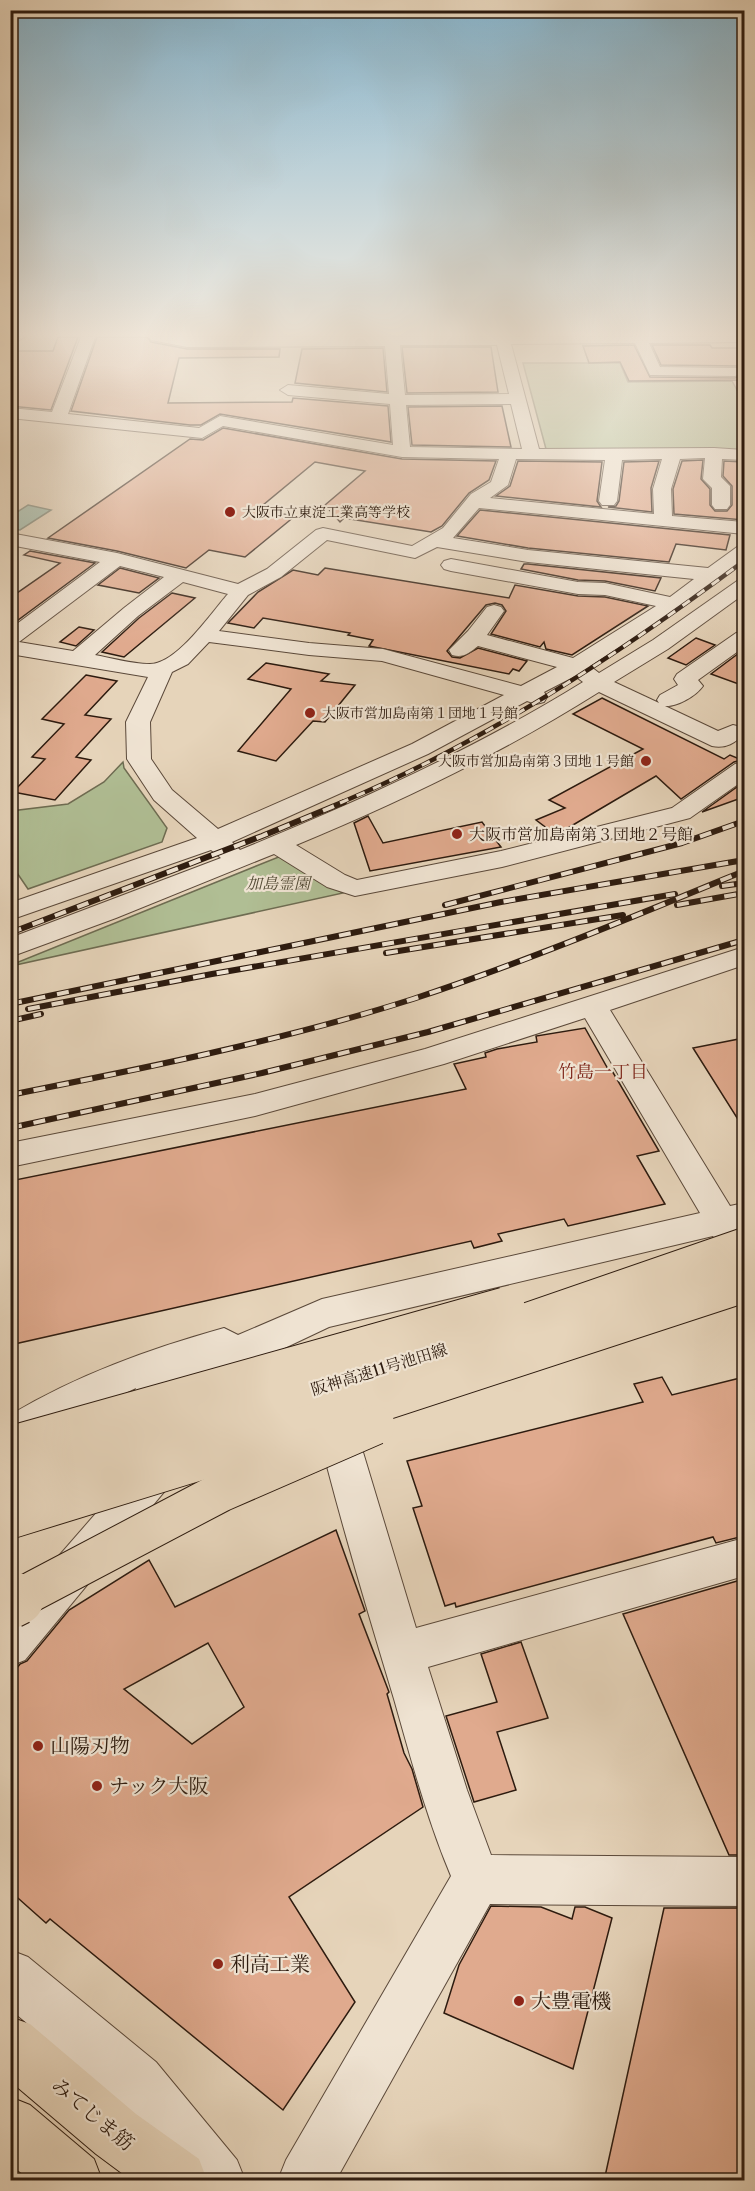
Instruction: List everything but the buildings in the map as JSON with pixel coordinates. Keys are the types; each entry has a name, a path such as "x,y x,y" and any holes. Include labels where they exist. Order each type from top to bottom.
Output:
{"main road":[{"name":"阪神高速11号池田線","path":"10,1519 211,1457 591,1334 734,1248"},
{"name":"阪神高速11号池田線","path":"10,1479 221,1418 498,1332 734,1248"},
{"path":"10,1446 193,1393 522,1303 734,1248"},
{"path":"10,1603 221,1492 591,1334"},
{"name":"みてじま筋","path":"10,2044 116,2134 178,2181"},
{"path":"10,2125 73,2181"}],"street":[{"path":"327,439 402,452 744,455"},
{"path":"401,439 402,452"},
{"path":"529,439 532,454"},
{"path":"714,453 712,479 721,486 722,505"},
{"path":"10,647 140,670 162,670 176,664 241,591 274,573 322,534 415,552 450,532 470,507 499,485 509,454"},
{"path":"663,521 662,489 673,454"},
{"path":"608,501 614,455"},
{"path":"470,507 744,528"},
{"path":"470,507 718,537 724,526"},
{"path":"10,539 117,559 241,591"},
{"path":"433,542 528,556 715,575"},
{"path":"10,912 215,840 420,749 576,666 674,604 744,551"},
{"path":"415,552 415,558 578,588 605,589 674,604"},
{"path":"10,639 117,559"},
{"path":"77,659 131,612 180,574"},
{"path":"10,948 169,890 382,798 606,679 701,618 744,585"},
{"path":"440,669 474,638 494,611"},
{"path":"204,635 309,649 383,655 527,694 559,706"},
{"path":"474,638 576,666 666,704 720,741 739,734"},
{"path":"666,704 692,686 685,679 744,638"},
{"path":"162,670 138,722 139,759 163,795 237,861"},
{"path":"277,845 336,881 355,888 502,859 681,813 744,770"},
{"path":"10,1155 255,1105 433,1057 744,956"},
{"path":"10,1436 122,1375 175,1356 322,1314 734,1248 592,1005"},
{"path":"10,1493 76,1444 152,1395 228,1356 322,1314"},
{"path":"10,1646 179,1446 226,1395 262,1358 322,1314"},
{"path":"322,1314 329,1399 352,1489 461,1844 477,1879"},
{"path":"402,1653 744,1557"},
{"path":"477,1879 744,1882"},
{"path":"306,2181 477,1879"},
{"path":"10,1975 136,2081 217,2181"}],"green space":[{"path":"543,439 744,439 744,452 546,449"},
{"path":"123,762 124,768 167,828 162,842 28,889 11,864 11,811 68,804 104,782"},
{"name":"加島霊園","path":"281,856 343,893 11,966 11,965"}],"shaded area":[{"path":"28,505 51,510 20,530 11,529 11,516"}],"railway":[{"path":"340,803 447,753 549,694 648,630 744,561"},
{"path":"10,933 344,802"},
{"path":"445,905 682,843 744,821"},
{"path":"10,1004 501,902 744,860"},
{"path":"10,1095 263,1041 413,999 621,922 744,871"},
{"path":"722,886 744,883"},
{"path":"677,905 744,893"},
{"path":"28,1009 212,974 675,894"},
{"path":"386,953 623,915"},
{"path":"10,1128 262,1073 428,1032 744,940"},
{"path":"10,1021 41,1014"}],"place":[{"name":"大阪市立東淀工業高等学校","path":"230,512"},
{"name":"大阪市営加島南第１団地１号館","path":"310,713"},
{"name":"大阪市営加島南第３団地１号館","path":"646,761"},
{"name":"大阪市営加島南第３団地２号館","path":"457,834"},
{"name":"山陽刃物","path":"38,1746"},
{"name":"ナック大阪","path":"97,1786"},
{"name":"利高工業","path":"218,1964"},
{"name":"大豊電機","path":"519,2001"}],"district":[{"name":"竹島一丁目","path":"603,1072"}]}
